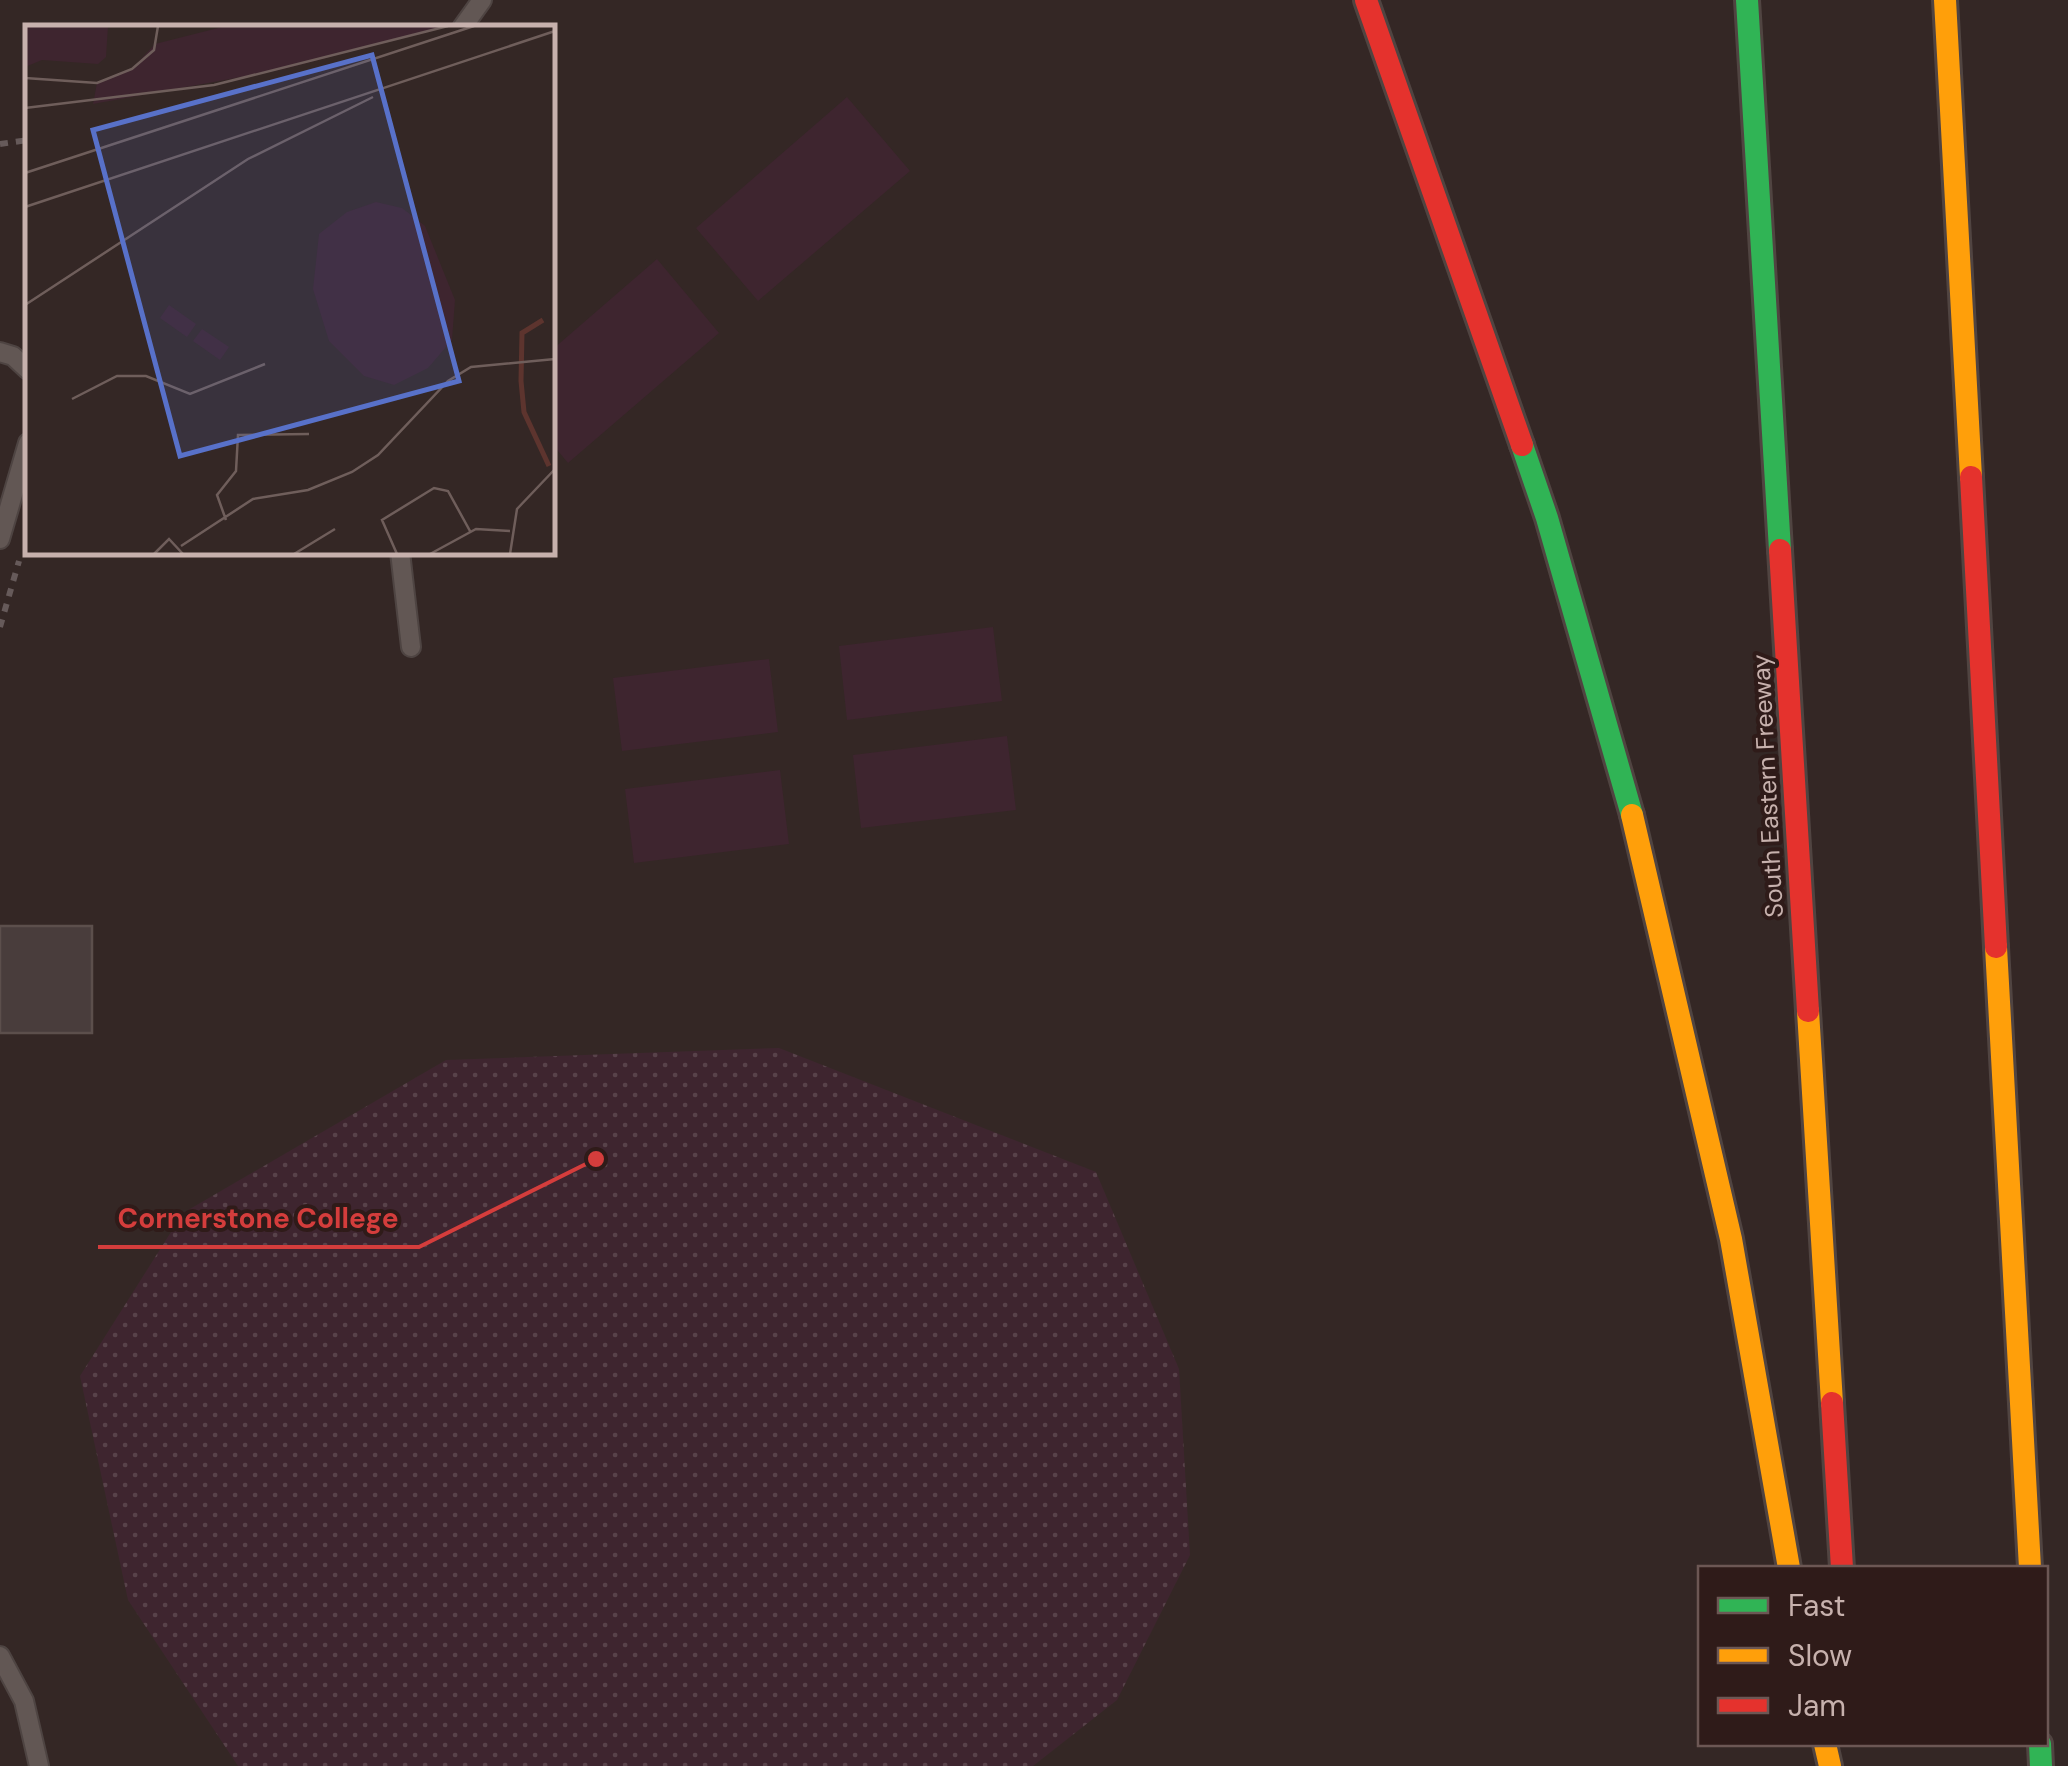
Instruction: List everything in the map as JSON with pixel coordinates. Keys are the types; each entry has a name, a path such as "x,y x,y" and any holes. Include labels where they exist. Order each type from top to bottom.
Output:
{"highway":[{"path":"1366,0 1547,518 1646,867 1731,1239 1789,1566"},
{"name":"South Eastern Freeway","path":"1748,0 1842,1566"},
{"path":"1945,0 2030,1566"}],"lane":[{"path":"464,25 482,0"},
{"path":"0,352 13,356 25,367"},
{"path":"0,539 25,453"},
{"path":"400,555 411,647"},
{"path":"0,1656 24,1701 40,1766"}],"path":[{"path":"0,144 25,140"},
{"path":"0,627 22,551"}],"shaded area":[{"path":"847,97 910,171 758,301 696,228"},
{"path":"657,259 719,333 568,463 555,447 555,347"},
{"path":"993,627 1002,701 847,720 839,646"},
{"path":"769,659 778,732 622,751 613,678"},
{"path":"1007,736 1016,810 861,828 853,755"},
{"path":"780,770 789,844 634,863 625,789"},
{"path":"779,1048 1096,1172 1179,1369 1190,1555 1117,1700 1033,1766 238,1766 128,1600 80,1376 183,1213 446,1060"}],"building":[{"path":"0,926 92,926 92,1033 0,1033"}],"traffic: fast":[{"path":"1747,0 1780,550"},
{"path":"1522,445 1547,518 1632,815"},
{"path":"2040,1746 2041,1766"}],"traffic: slow":[{"path":"1945,0 1971,477"},
{"path":"1632,815 1731,1239 1789,1566"},
{"path":"1996,947 2030,1566"},
{"path":"1808,1011 1832,1403"},
{"path":"1825,1746 1830,1766"}],"traffic: jam":[{"path":"1366,0 1522,445"},
{"path":"1971,477 1996,947"},
{"path":"1780,550 1808,1011"},
{"path":"1832,1403 1842,1566"}],"place":[{"name":"Cornerstone College","path":"596,1159"}]}
